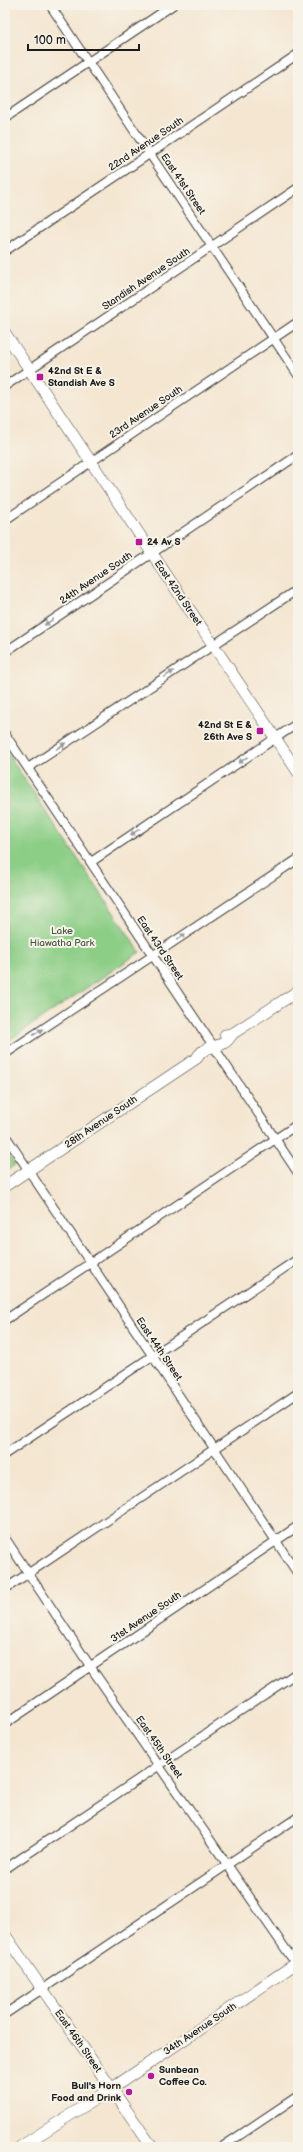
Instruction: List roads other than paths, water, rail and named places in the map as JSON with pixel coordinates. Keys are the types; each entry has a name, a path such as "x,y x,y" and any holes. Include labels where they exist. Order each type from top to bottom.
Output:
{"street":[{"name":"East 41st Street","path":"50,5 298,375"},
{"path":"5,118 173,5"},
{"name":"22nd Avenue South","path":"5,251 298,54"},
{"name":"Standish Avenue South","path":"5,386 298,188"},
{"name":"23rd Avenue South","path":"5,520 298,322"},
{"name":"East 42nd Street","path":"5,333 298,772"},
{"name":"24th Avenue South","path":"5,652 298,455"},
{"path":"28,768 298,589"},
{"path":"91,862 298,724"},
{"name":"East 43rd Street","path":"5,734 298,1173"},
{"path":"5,1054 298,859"},
{"name":"28th Avenue South","path":"5,1186 197,1058 200,1053 206,1049 224,1044 232,1034 298,991"},
{"path":"5,1320 298,1124"},
{"name":"East 44th Street","path":"5,1135 298,1574"},
{"path":"5,1454 298,1259"},
{"path":"5,1589 298,1393"},
{"name":"31st Avenue South","path":"5,1724 298,1526"},
{"name":"East 45th Street","path":"5,1538 91,1667 297,1964"},
{"path":"5,1869 298,1672"},
{"path":"5,2014 298,1817"},
{"name":"East 46th Street","path":"5,1935 152,2147"},
{"name":"34th Avenue South","path":"20,2147 111,2089 297,1964"},
{"path":"222,2147 298,2096"}],"place":[{"name":"42nd St E & Standish Ave S","path":"40,377"},
{"name":"24 Av S","path":"139,542"},
{"name":"42nd St E & 26th Ave S","path":"260,731"},
{"name":"Sunbean Coffee Co.","path":"151,2076"},
{"name":"Bull's Horn Food and Drink","path":"129,2092"}],"park label":[{"name":"Lake Hiawatha Park","path":"62,936"}]}
